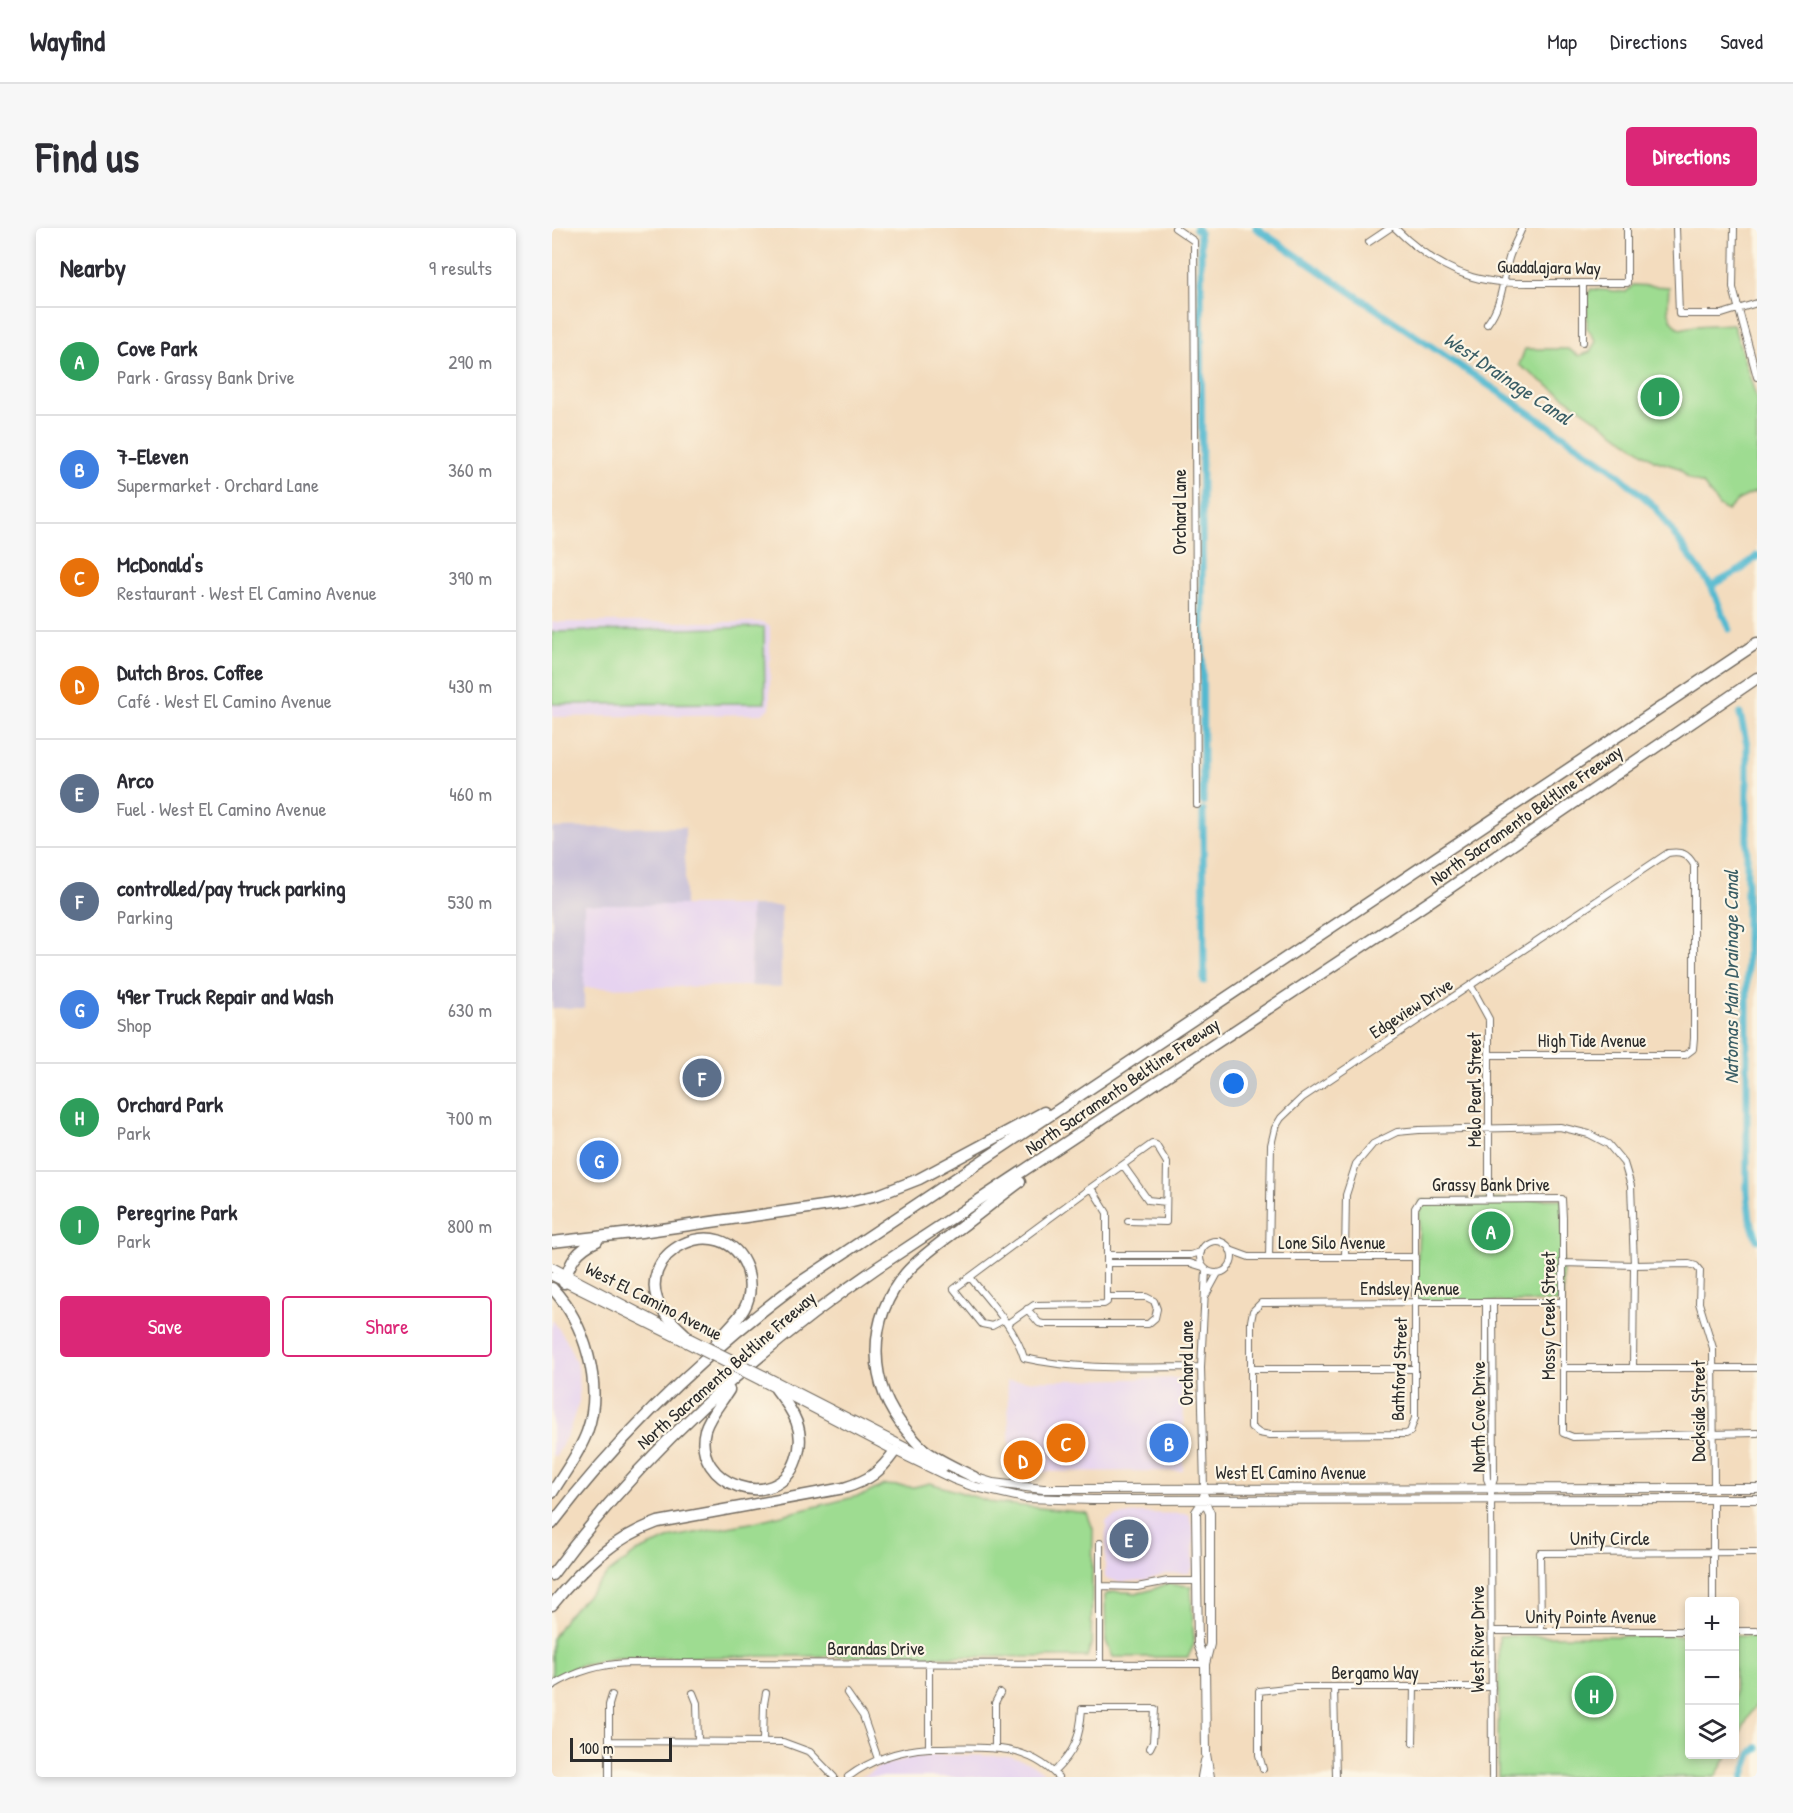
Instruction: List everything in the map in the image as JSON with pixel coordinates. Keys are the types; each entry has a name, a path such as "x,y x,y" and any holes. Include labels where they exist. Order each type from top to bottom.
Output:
{"highway":[{"name":"North Sacramento Beltline Freeway","path":"552,1524 612,1451 693,1368 796,1285 1757,643"},
{"name":"North Sacramento Beltline Freeway","path":"552,1575 594,1520 650,1457 684,1424 797,1326 847,1288 1429,902 1757,678"},
{"path":"552,1242 641,1232 844,1203 878,1195 919,1179 1099,1082"},
{"path":"974,1477 925,1451 886,1403 880,1381 877,1351 880,1325 885,1310 897,1286 916,1263 1095,1125"},
{"path":"566,1279 569,1264 576,1253 589,1244 641,1232"},
{"path":"687,1340 663,1311 656,1295 656,1279 661,1263 672,1250 686,1241 702,1238 719,1241 733,1249 744,1262 750,1278 749,1295 743,1310 693,1368"},
{"path":"552,1288 571,1313 579,1329 588,1356 592,1385 588,1429 578,1451 552,1493"},
{"path":"738,1377 707,1424 703,1444 707,1460 713,1470 724,1480 741,1488 760,1489 776,1485 790,1473 798,1457 800,1437 798,1424 791,1408 776,1389"},
{"path":"552,1605 595,1558 634,1532 658,1522 844,1488 868,1479 880,1471 896,1448"}],"main road":[{"name":"West El Camino Avenue","path":"552,1267 566,1279 762,1378 953,1479 989,1491 1025,1498 1491,1501 1757,1499"},
{"name":"West El Camino Avenue","path":"552,1276 566,1279"},
{"name":"West El Camino Avenue","path":"762,1378 776,1389 896,1448 974,1477 1008,1486 1043,1489 1757,1488"},
{"name":"Orchard Lane","path":"1204,1488 1204,1500 1210,1513 1210,1644 1205,1664 1206,1754 1210,1777"},
{"name":"Orchard Lane","path":"1204,1500 1196,1512 1198,1644 1205,1664"},
{"name":"Orchard Lane","path":"1202,1777 1206,1754"}],"street":[{"name":"Orchard Lane","path":"1175,228 1194,241 1197,805"},
{"path":"1369,242 1389,228"},
{"name":"Guadalajara Way","path":"1395,228 1405,238 1443,265 1471,277 1505,283 1627,283 1627,228"},
{"path":"1487,324 1498,306 1510,253 1522,228"},
{"path":"1676,228 1679,314 1708,315 1738,310 1757,303"},
{"path":"1734,228 1733,288 1757,377"},
{"path":"1583,283 1583,342"},
{"path":"1750,354 1757,350"},
{"name":"Edgeview Drive","path":"1269,1257 1271,1145 1275,1128 1288,1110 1430,1011 1471,986 1668,853 1679,851 1689,856 1694,865 1694,1038 1692,1049"},
{"name":"Melo Pearl Street","path":"1471,986 1488,1019 1489,1198"},
{"name":"High Tide Avenue","path":"1489,1055 1685,1055 1692,1049"},
{"path":"1345,1257 1346,1195 1356,1164 1373,1144 1397,1132 1560,1127 1590,1134 1608,1144 1624,1163 1632,1186 1633,1368"},
{"path":"1089,1189 1094,1192 1107,1213 1107,1297 1104,1304 1034,1305 1005,1322 992,1326 982,1324 954,1289 1089,1189 1152,1144 1156,1145 1167,1163 1166,1222 1128,1221"},
{"path":"1123,1165 1148,1200 1166,1202"},
{"name":"Grassy Bank Drive","path":"1420,1200 1562,1199"},
{"name":"Mossy Creek Street","path":"1562,1199 1563,1432 1573,1437 1713,1434"},
{"name":"Bathford Street","path":"1251,1369 1251,1427 1253,1431 1259,1433 1394,1434 1410,1432 1415,1418 1415,1208 1420,1200"},
{"path":"1107,1255 1190,1255 1201,1252 1208,1244 1218,1242 1230,1250 1231,1260 1230,1265 1218,1273 1190,1263 1107,1263"},
{"name":"Lone Silo Avenue","path":"1230,1250 1249,1257 1416,1257"},
{"path":"1201,1252 1200,1257 1204,1268"},
{"name":"Lone Silo Avenue","path":"1230,1265 1249,1257"},
{"path":"1563,1263 1634,1265"},
{"name":"Dockside Street","path":"1634,1265 1689,1264 1696,1266 1700,1271 1699,1303 1713,1348 1714,1488"},
{"name":"Orchard Lane","path":"1204,1268 1205,1298 1201,1366 1204,1488"},
{"name":"Orchard Lane","path":"1205,1298 1218,1273"},
{"path":"970,1277 1005,1322 1018,1342 1024,1358 1048,1364 1201,1366"},
{"path":"1027,1309 1039,1323 1043,1324 1148,1324 1155,1318 1157,1309 1154,1301 1146,1297 1107,1297"},
{"name":"Endsley Avenue","path":"1251,1369 1251,1321 1253,1311 1261,1303 1563,1302"},
{"name":"North Cove Drive","path":"1486,1303 1487,1479 1491,1488"},
{"name":"North Cove Drive","path":"1491,1488 1494,1479 1493,1303"},
{"path":"1563,1368 1757,1368"},
{"path":"1251,1369 1415,1369"},
{"path":"1713,1434 1757,1433"},
{"name":"West River Drive","path":"1491,1488 1492,1777"},
{"path":"1713,1500 1713,1597"},
{"path":"1100,1543 1100,1663"},
{"name":"Unity Circle","path":"1541,1631 1540,1553 1757,1552"},
{"path":"1100,1586 1137,1587 1168,1581 1197,1581"},
{"name":"Unity Pointe Avenue","path":"1492,1631 1685,1631"},
{"path":"1739,1631 1757,1631"},
{"name":"Barandas Drive","path":"552,1686 583,1671 629,1663 1205,1664"},
{"path":"929,1663 929,1748"},
{"name":"Bergamo Way","path":"1263,1769 1259,1755 1258,1691 1295,1687 1492,1688"},
{"path":"1334,1687 1336,1777"},
{"path":"1413,1743 1414,1687"},
{"path":"693,1693 698,1703 698,1741"},
{"path":"763,1741 766,1693"},
{"path":"847,1693 863,1716 878,1759"},
{"path":"995,1748 995,1703 1000,1693"},
{"path":"609,1777 609,1705 612,1695"},
{"path":"848,1777 878,1759 899,1752 929,1748 995,1748 1023,1753 1034,1758 1056,1775 1077,1741 1082,1709 1155,1709 1153,1742 1150,1748"},
{"path":"609,1741 783,1742 800,1747 818,1759 834,1777"}],"shaded area":[{"path":"552,622 763,622 770,627 770,708 762,714 552,717"},
{"path":"685,827 685,905 584,905 584,1008 552,1008 552,828"},
{"path":"584,905 750,905 751,986 584,988"},
{"path":"750,906 781,906 781,987 751,986"},
{"path":"552,1319 567,1341 578,1368 579,1401 569,1431 556,1456 552,1455"},
{"path":"1184,1378 1183,1471 1011,1472 1007,1381"},
{"path":"1139,1513 1189,1514 1194,1535 1193,1567 1189,1573 1166,1574 1146,1580 1119,1582 1105,1578 1106,1521 1115,1516"},
{"path":"1009,1756 1031,1763 1050,1777 861,1777 879,1767 911,1757"}],"green space":[{"path":"1633,285 1669,287 1670,316 1680,329 1733,324 1757,400 1757,494 1755,492 1738,500 1727,511 1719,506 1704,485 1688,478 1679,468 1654,460 1519,365 1525,349 1568,349 1579,356 1590,352 1596,341 1587,328 1587,296 1591,289 1626,292"},
{"path":"764,627 765,703 552,704 552,632"},
{"path":"1562,1199 1563,1302 1416,1302 1420,1200"},
{"path":"930,1483 995,1503 1087,1513 1093,1529 1091,1644 1087,1657 614,1658 578,1666 552,1678 552,1639 566,1617 609,1573 637,1552 673,1537 750,1523 866,1494 884,1485 914,1487"},
{"path":"1166,1584 1191,1586 1194,1644 1188,1657 1113,1657 1106,1641 1105,1595 1117,1592 1138,1593"},
{"path":"1499,1636 1685,1636 1685,1759 1726,1759 1715,1777 1498,1777"},
{"path":"1739,1636 1757,1636 1757,1702 1739,1735"}],"waterway":[{"name":"West Drainage Canal","path":"1256,228 1611,468 1654,506 1711,586 1729,629"},
{"path":"1196,229 1199,231 1201,250 1203,802"},
{"path":"1711,586 1742,569 1757,556"},
{"name":"Natomas Main Drainage Canal","path":"1740,714 1747,745 1747,1193 1750,1219 1757,1240"},
{"path":"1203,811 1204,981"},
{"name":"Natomas Main Drainage Canal","path":"1743,1777 1751,1754 1757,1748"}],"place":[{"name":"Peregrine Park","path":"1660,397"},
{"name":"controlled/pay truck parking","path":"702,1078"},
{"name":"49er Truck Repair and Wash","path":"599,1160"},
{"name":"Cove Park","path":"1491,1231"},
{"name":"McDonald's","path":"1066,1443"},
{"name":"7-Eleven","path":"1169,1443"},
{"name":"Dutch Bros. Coffee","path":"1023,1460"},
{"name":"Arco","path":"1129,1539"},
{"name":"Orchard Park","path":"1594,1695"}]}
